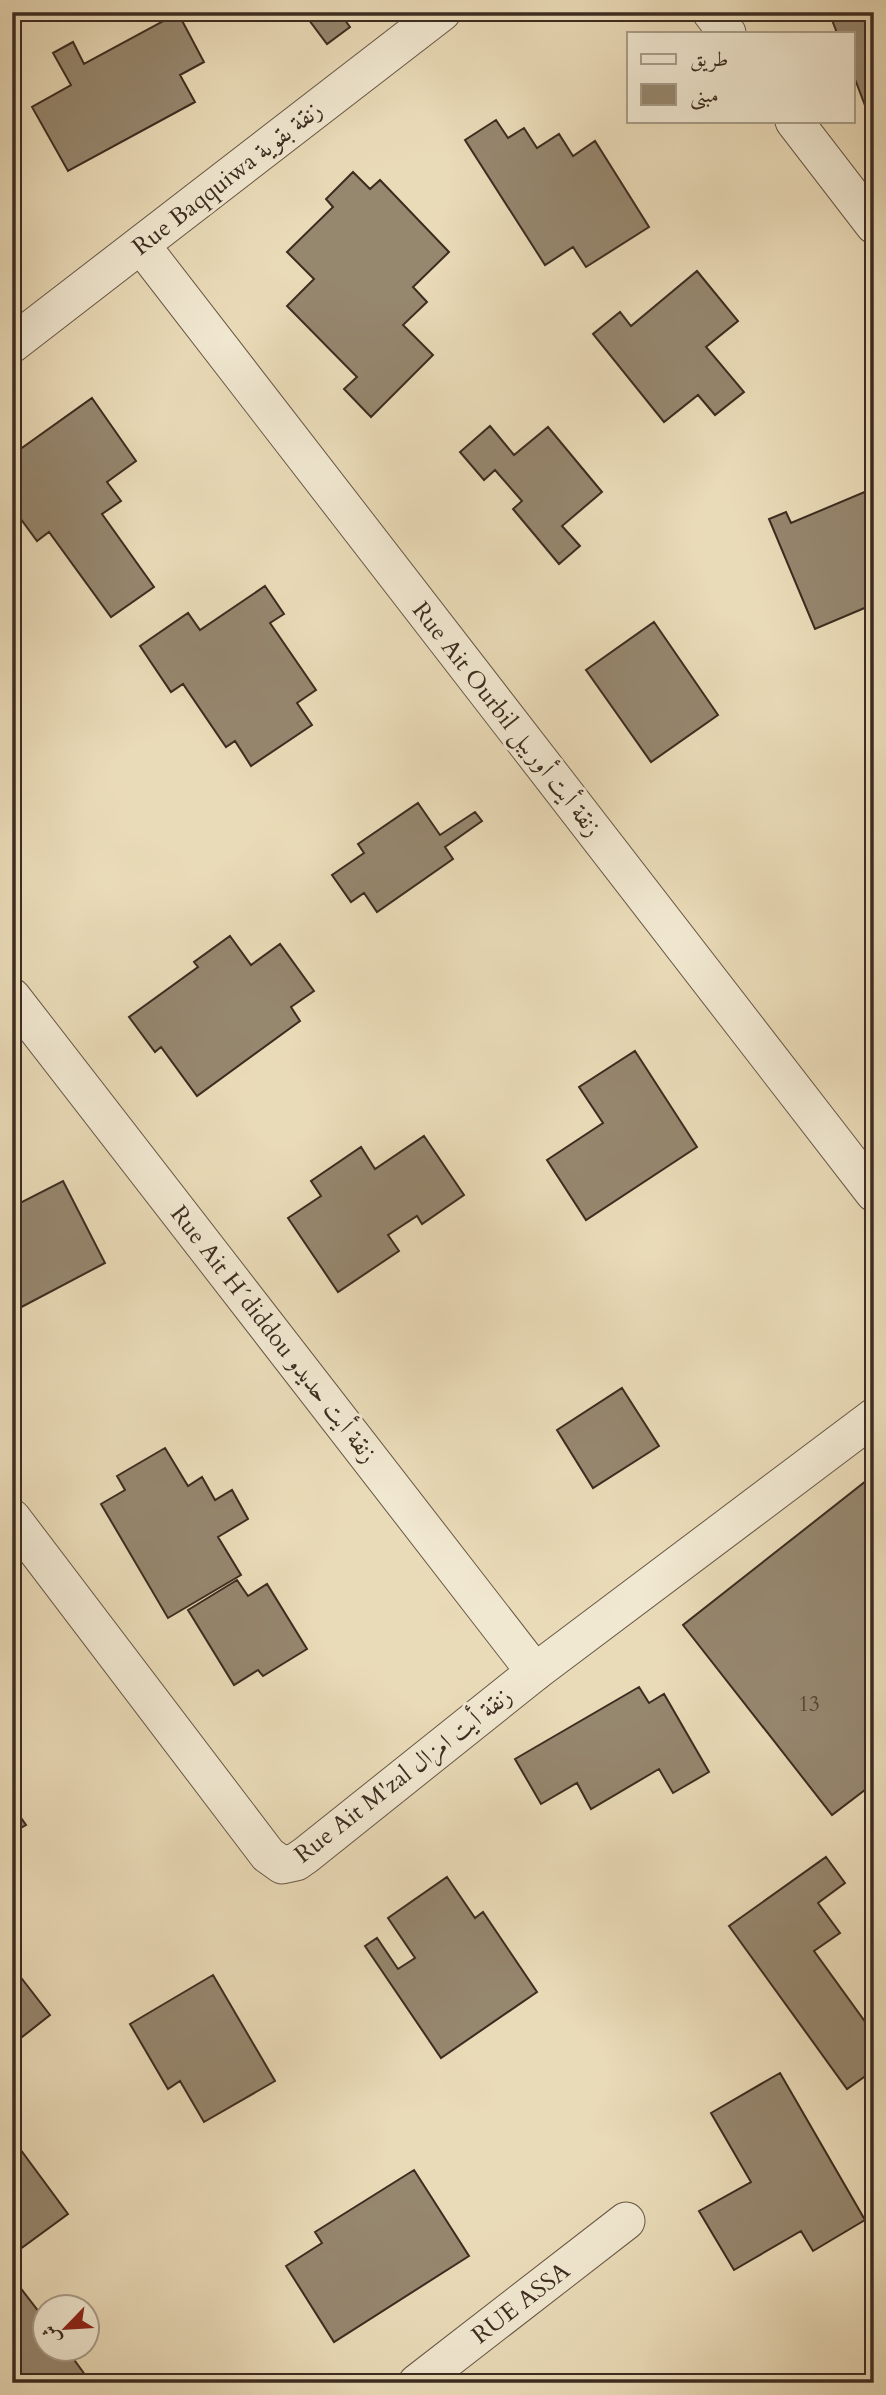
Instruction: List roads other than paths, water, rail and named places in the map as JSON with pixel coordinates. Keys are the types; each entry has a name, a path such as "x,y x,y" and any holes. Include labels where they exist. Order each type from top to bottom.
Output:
{"street":[{"name":"Rue Baqquiwa زنقة بقوية","path":"12,344 442,12"},
{"path":"711,12 726,32"},
{"path":"795,122 874,225"},
{"name":"Rue Ait Ourbil زنقة أيت أوريبل","path":"141,245 874,1193"},
{"name":"Rue Ait H´diddou زنقة أيت حديدو","path":"12,997 535,1672"},
{"name":"Rue Ait M'zal زنقة أيت امزال","path":"12,1518 268,1855 282,1865 296,1862 306,1855 535,1672 874,1417"},
{"name":"RUE ASSA","path":"417,2383 626,2221"}]}
